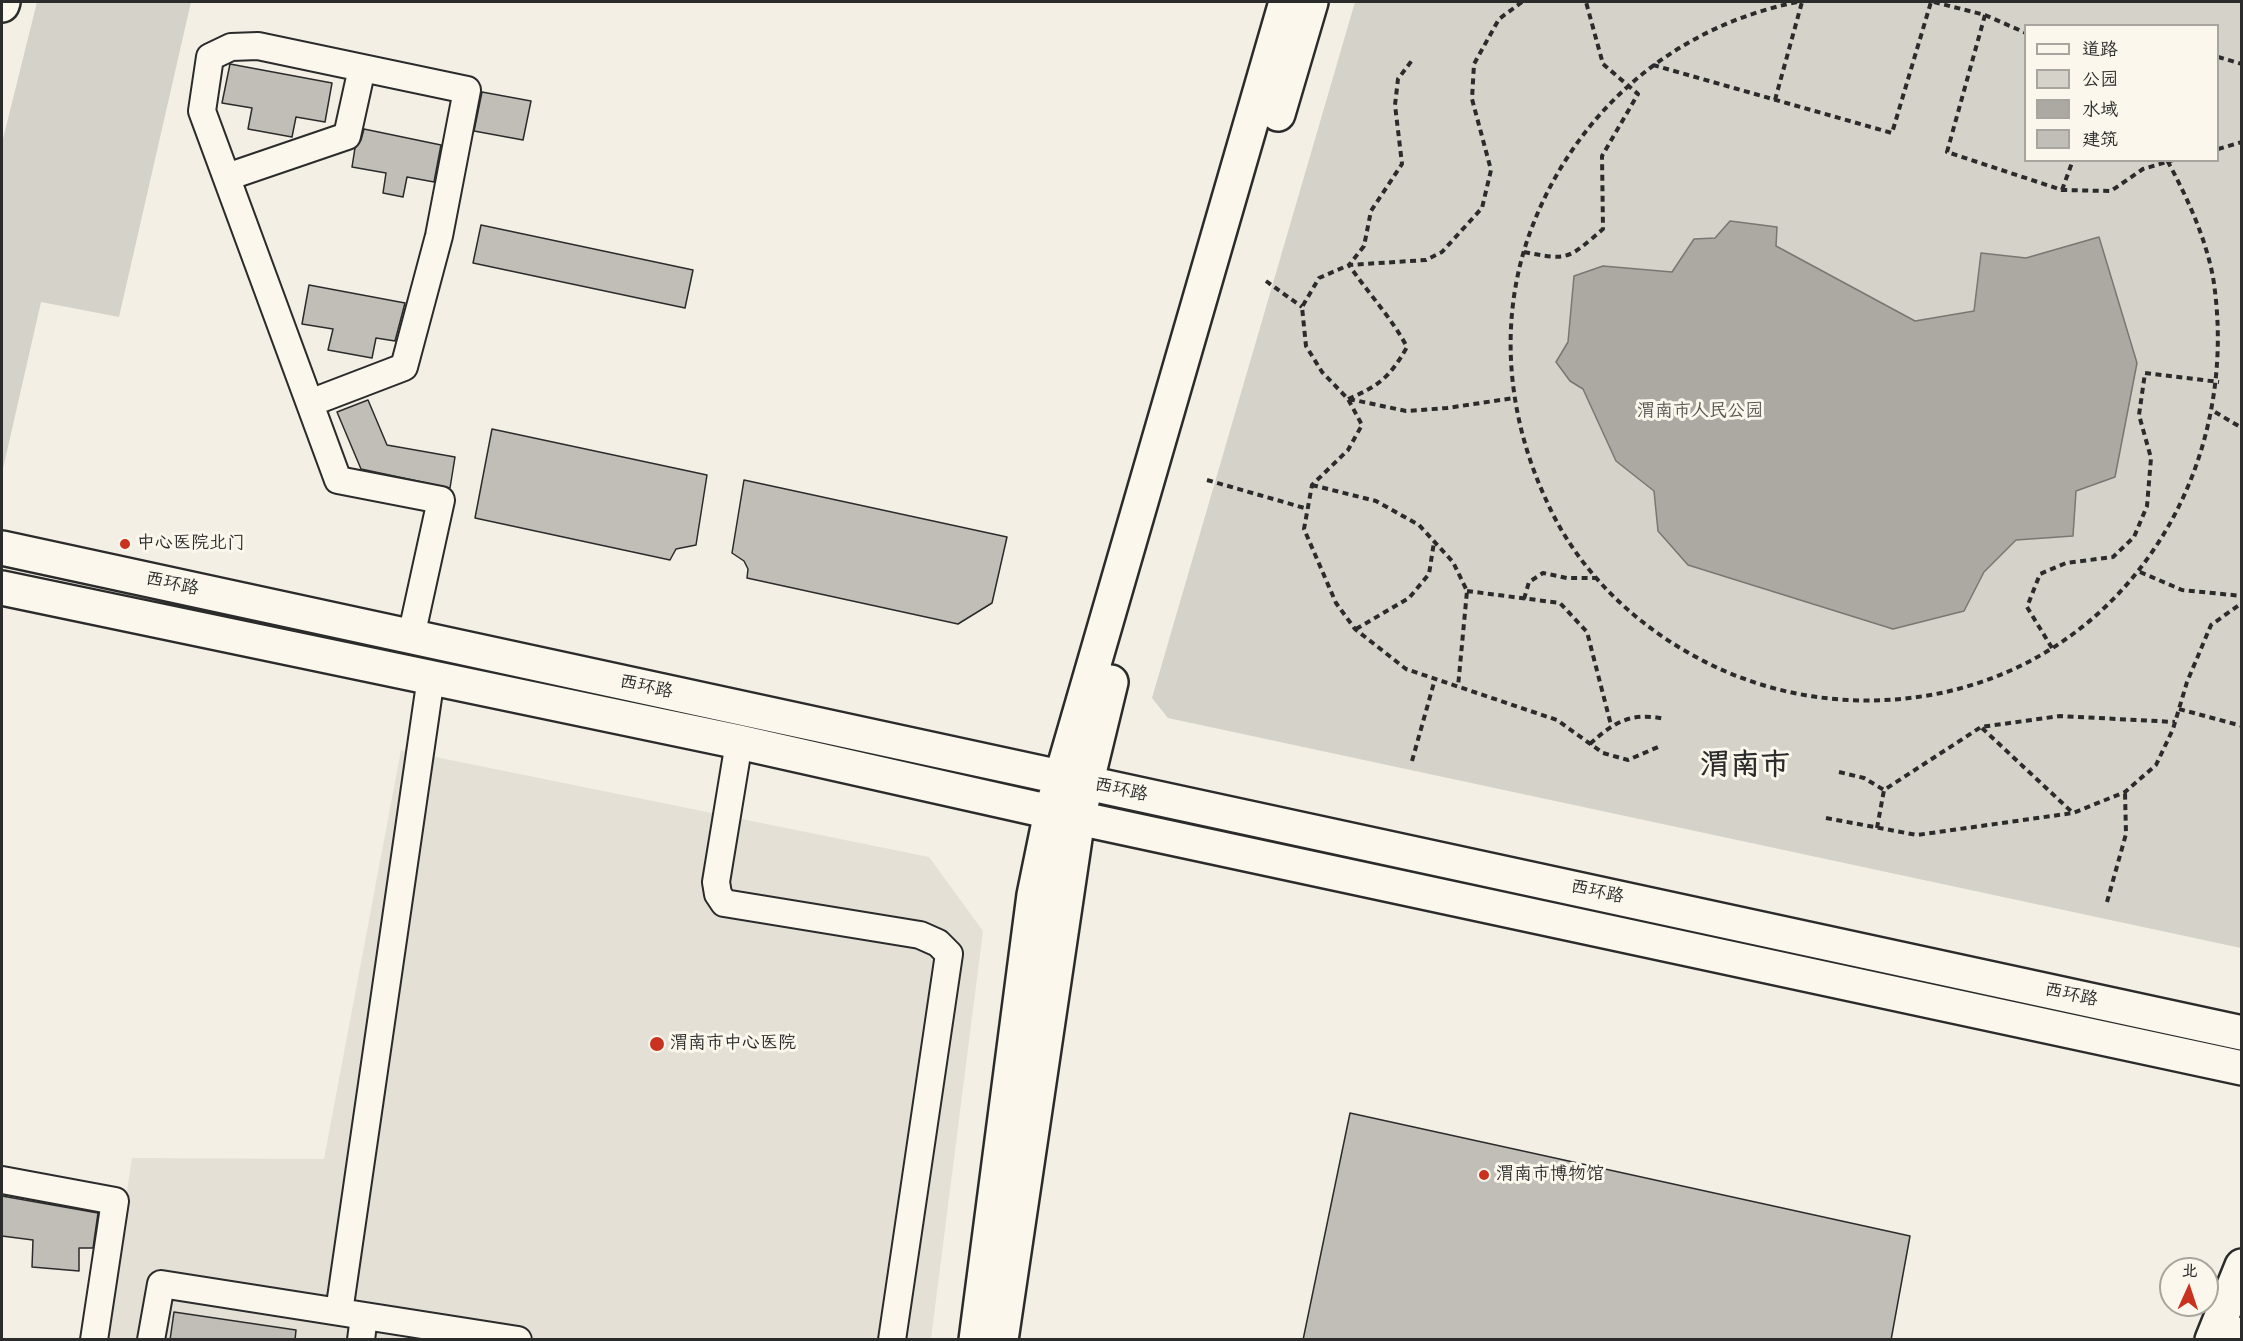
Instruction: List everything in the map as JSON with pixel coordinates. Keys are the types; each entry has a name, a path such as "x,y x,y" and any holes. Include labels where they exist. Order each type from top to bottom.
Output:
{"main road":[{"path":"1001,1340 1065,815 1286,2"},
{"path":"1073,781 1113,674 1311,2"},
{"name":"西环路","path":"2,548 2241,1033"},
{"name":"西环路","path":"2,588 739,742 1065,815 2241,1068"},
{"path":"976,1340 1034,895 1065,815"},
{"path":"2235,1337 2241,1266"}],"street":[{"path":"310,403 404,367 439,236 467,90 258,46 231,47 210,57 202,111 338,480 441,500 411,637"},
{"path":"226,177 347,135 362,68"},
{"path":"339,1312 431,677"},
{"path":"739,742 716,882 718,894 724,903 920,935 938,943 949,954 892,1340"},
{"path":"2,1180 115,1201 94,1340"},
{"path":"151,1340 161,1284 339,1312 363,1328 518,1340"}],"path":[{"path":"1522,2 1499,19 1474,64 1472,99 1491,170 1482,208 1442,252 1426,260 1349,265 1319,278 1302,307 1306,346 1322,372 1348,399 1362,425 1348,450 1312,485 1304,529 1336,603 1355,629 1406,669 1557,720 1603,753 1628,760 1658,747"},
{"path":"1524,252 1559,259 1578,251 1603,229 1602,156 1638,94 1603,64 1586,2"},
{"path":"1775,100 1800,2 1744,15 1700,35 1652,65 1627,85 1586,129 1556,173 1541,204 1524,252 1511,327 1514,398 1523,441 1534,475 1553,516 1596,578 1653,631 1717,668 1755,684 1819,698 1886,700 1941,693 1984,681 2052,648 2109,605 2140,572 2167,534 2198,472 2215,412 2219,382 2220,338 2213,278 2195,216 2169,162"},
{"path":"1652,65 1892,134 1932,2 1985,15 2024,33"},
{"path":"1985,15 1947,152 2062,190 2111,191 2143,169 2166,162"},
{"path":"2219,58 2241,64"},
{"path":"1349,265 1364,246 1371,211 1402,165 1395,105 1398,79 1413,59"},
{"path":"2219,148 2241,142"},
{"path":"2062,190 2072,162"},
{"path":"1348,399 1377,387 1395,368 1407,347 1394,321 1369,294 1349,265"},
{"path":"1266,281 1302,307"},
{"path":"2052,648 2027,607 2040,574 2066,563 2113,557 2134,537 2147,506 2151,458 2139,415 2145,373 2219,382"},
{"path":"1348,399 1406,411 1514,398"},
{"path":"2215,412 2241,428"},
{"path":"1207,480 1308,509"},
{"path":"1312,485 1376,501 1419,525 1453,562 1467,591 1458,687"},
{"path":"1355,629 1409,598 1429,574 1434,542"},
{"path":"2140,572 2182,590 2241,596"},
{"path":"1524,598 1529,582 1543,573 1567,579 1596,578"},
{"path":"1467,591 1560,603 1587,633 1611,724"},
{"path":"1826,818 1917,835 2073,813 2125,792 2156,765 2175,722 2187,682 2211,625 2241,603"},
{"path":"1413,761 1435,679"},
{"path":"2179,709 2241,726"},
{"path":"1590,744 1611,724 1644,714 1665,719"},
{"path":"1877,828 1884,790 1981,727 2060,716 2175,722"},
{"path":"1981,727 2073,813"},
{"path":"1839,772 1864,778 1884,790"},
{"path":"2107,902 2126,834 2125,792"}],"shaded area":[{"name":"渭南市中心医院","path":"401,750 929,857 983,931 931,1339 104,1340 132,1158 324,1159"}],"green space":[{"path":"37,2 191,2 119,317 41,302 2,473 2,143"},
{"name":"渭南市人民公园","path":"1355,2 2241,2 2241,948 1168,718 1152,698"}],"water":[{"path":"1730,221 1777,227 1776,246 1915,321 1974,311 1981,253 2026,258 2099,237 2137,363 2115,477 2076,491 2073,536 2016,540 1984,572 1964,611 1893,629 1688,565 1658,531 1654,491 1616,461 1583,389 1570,381 1556,362 1568,342 1574,276 1603,266 1672,272 1694,239 1715,238"}],"building":[{"path":"230,64 332,83 325,122 296,117 292,137 248,129 252,108 222,103"},
{"path":"482,92 531,101 523,140 474,131"},
{"path":"364,129 441,145 434,182 407,177 403,197 383,193 386,173 352,167 355,148 361,140"},
{"path":"481,225 693,270 685,308 473,263"},
{"path":"309,285 405,303 395,341 376,338 372,358 328,350 333,329 302,324"},
{"path":"368,400 387,445 455,457 450,488 361,469 337,412"},
{"path":"492,429 707,475 696,545 676,549 670,560 475,518"},
{"path":"744,480 1007,537 992,603 958,624 747,578 748,569 744,561 732,553"},
{"name":"渭南市博物馆","path":"1350,1113 1910,1236 1891,1340 1303,1340"},
{"path":"2,1196 98,1213 93,1248 79,1248 79,1271 32,1267 33,1240 2,1236"},
{"path":"174,1312 296,1330 295,1340 170,1340"}],"place":[{"name":"中心医院北门","path":"125,544"},
{"name":"渭南市中心医院","path":"657,1044"},
{"name":"渭南市博物馆","path":"1484,1175"}],"district":[{"name":"渭南市","path":"1745,768"}]}
